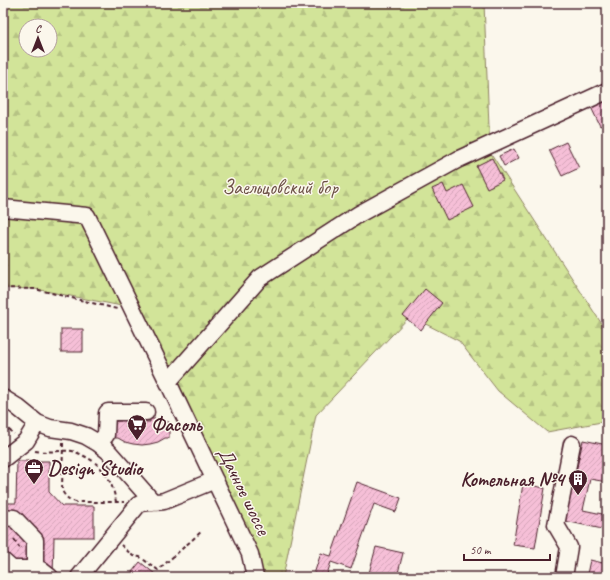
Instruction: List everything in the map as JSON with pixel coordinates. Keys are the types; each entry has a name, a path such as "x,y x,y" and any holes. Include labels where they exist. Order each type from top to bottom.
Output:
{"street":[{"path":"168,382 260,278 359,214 459,159 607,91"},
{"name":"Дачное шоссе","path":"3,208 87,216 216,480 250,554 255,577"},
{"path":"7,403 37,422 50,428 71,431 86,436 98,443 108,451 149,502"},
{"path":"98,443 106,435 108,412 146,412"},
{"path":"3,459 24,443 37,422"},
{"path":"564,577 569,547 556,525 572,444"},
{"path":"79,577 138,505 141,503 164,501 216,480"},
{"path":"3,517 14,518 34,538 36,543 36,569"},
{"path":"3,561 10,568 41,570 50,577"}],"path":[{"path":"3,288 35,289 134,313"},
{"path":"3,425 34,451 72,451 90,459 104,471 110,482 116,502"},
{"path":"62,436 62,490 70,500 76,502 149,502"},
{"path":"111,538 133,556 140,557 158,570 201,532"}],"green space":[{"name":"Заельцовский бор","path":"3,3 484,3 490,152 607,332 607,421 547,432 498,391 459,341 410,316 316,415 283,577 255,577 168,382 142,310 35,289 3,288"}],"building":[{"path":"607,99 607,123 600,126 590,105"},
{"path":"566,142 579,168 562,176 549,150"},
{"path":"514,149 519,158 504,166 499,156"},
{"path":"492,158 503,180 487,188 476,166"},
{"path":"443,184 447,193 463,185 474,207 447,220 432,189"},
{"path":"425,289 442,303 421,330 403,316"},
{"path":"61,329 83,329 83,352 61,352"},
{"path":"121,419 150,422 150,419 158,419 158,422 169,422 169,438 142,445 125,442 118,438 111,438 111,421 121,421"},
{"name":"Котельная №4","path":"583,440 607,445 607,482 590,479 583,510 607,515 607,530 565,521"},
{"path":"17,461 49,461 49,492 62,506 94,506 94,537 54,537 53,577 3,577 3,503 16,503"},
{"path":"357,482 401,498 396,512 374,504 351,569 331,562 326,577 313,577 321,553 331,556"},
{"path":"523,484 545,488 535,548 513,545"},
{"path":"376,547 403,553 397,577 368,577"},
{"path":"590,560 607,564 607,577 587,574"},
{"path":"140,562 155,574 153,577 128,577"}],"place":[{"name":"Фасоль","path":"137,441"},
{"name":"Design Studio","path":"34,485"},
{"name":"Котельная №4","path":"578,496"}]}
